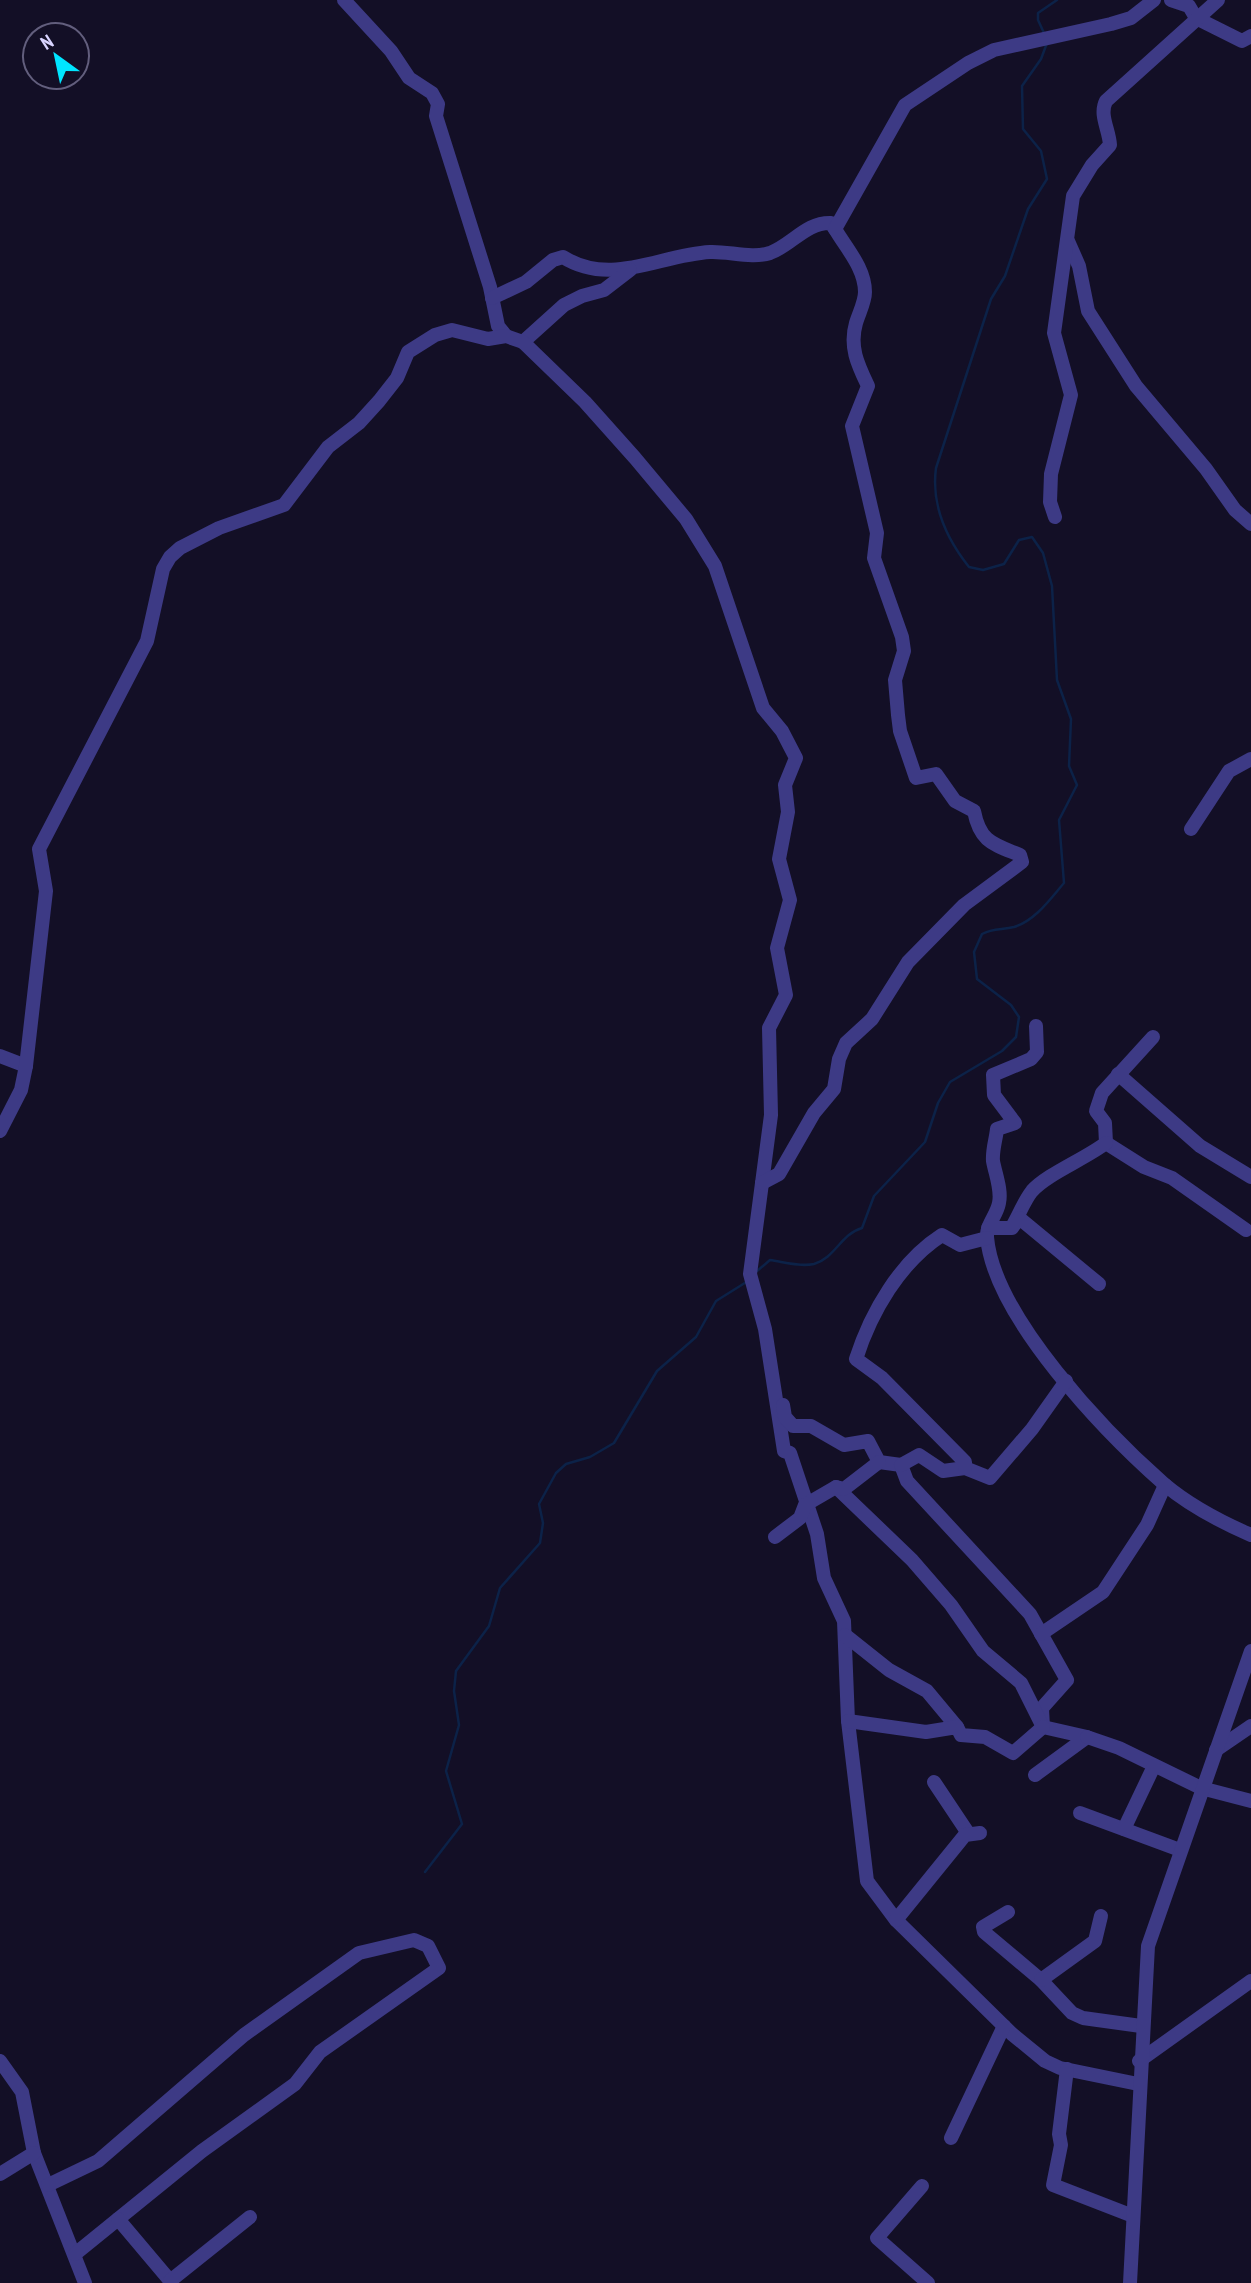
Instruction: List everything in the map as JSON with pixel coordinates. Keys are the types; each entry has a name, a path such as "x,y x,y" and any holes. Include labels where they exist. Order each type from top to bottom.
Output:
{"street":[{"path":"344,0 391,51 409,78 432,93 438,104 436,116 492,298 498,326 506,336"},
{"path":"835,229 905,105 968,63 994,50 1131,18 1154,0"},
{"path":"1171,0 1189,6 1196,18 1242,41 1251,36"},
{"path":"1055,517 1050,502 1051,474 1071,395 1054,333 1073,197 1092,165 1110,145 1110,133 1102,112 1106,101 1218,0"},
{"path":"492,298 526,282 553,260 563,257 591,270 632,269 662,260 709,252 769,254 794,242 808,227 831,223 848,245 864,282 865,294 855,328 854,356 868,386 852,426 877,533 874,558 902,637 904,651 895,680 900,731 916,778 936,774 955,801 974,811 976,827 986,838 998,848 1020,855 1022,862 964,905 908,962 872,1020 846,1043 839,1059 834,1089 814,1113 779,1174 762,1183"},
{"path":"1068,239 1079,267 1088,311 1136,386 1206,468 1235,510 1251,524"},
{"path":"523,342 564,306 582,296 604,290 632,269"},
{"path":"0,1131 21,1090 26,1066 46,891 39,849 147,640 163,569 170,557 180,548 219,527 285,505 328,447 359,423 379,401 397,378 408,352 418,343 452,330 488,339 506,336 523,342 585,401 686,519 715,566 763,708 782,731 796,758 785,785 788,812 779,859 790,900 777,948 786,995 769,1028 771,1115 750,1274 765,1329 784,1451 790,1452 805,1505 817,1534 824,1578 844,1621 848,1721 867,1881 896,1920 1003,2026 1045,2061 1067,2069 1138,2084"},
{"path":"1191,829 1229,771 1251,759"},
{"path":"1036,1026 1037,1052 1031,1059 993,1075 994,1095 1015,1123 997,1129 993,1157 1000,1201 988,1233 996,1269 1024,1328 1087,1407 1165,1485 1214,1518 1251,1535"},
{"path":"1106,1143 1105,1124 1096,1111 1102,1093 1153,1037"},
{"path":"0,1056 26,1066"},
{"path":"1118,1074 1200,1146 1251,1177"},
{"path":"1012,1228 1032,1192 1050,1176 1083,1160 1106,1143"},
{"path":"1106,1143 1144,1167 1172,1178 1246,1230"},
{"path":"965,1468 965,1462 891,1387 856,1359 873,1315 919,1250 942,1235 960,1245 988,1233 1012,1228 1019,1218 1099,1284"},
{"path":"772,1378 781,1394 785,1417 793,1426 811,1426 844,1445 867,1441 879,1462"},
{"path":"775,1537 800,1518 805,1505 836,1487 844,1489 879,1462 901,1465 919,1455 943,1471 965,1468 986,1479 996,1473 1066,1381"},
{"path":"901,1465 907,1481 1030,1614 1067,1680 1042,1708 1044,1727"},
{"path":"1041,1634 1103,1592 1147,1525 1165,1485"},
{"path":"836,1487 912,1560 951,1605 983,1651 1021,1683 1044,1727 1087,1737 1201,1788 1251,1801"},
{"path":"845,1634 888,1671 927,1691 961,1735 985,1737 1013,1753 1044,1727"},
{"path":"1130,2283 1139,2061 1148,1946 1251,1651"},
{"path":"848,1721 926,1732 957,1727"},
{"path":"1216,1750 1251,1726"},
{"path":"1034,1775 1087,1737"},
{"path":"1124,1829 1154,1766"},
{"path":"896,1920 974,1833 934,1782"},
{"path":"1080,1813 1180,1850"},
{"path":"1007,1912 983,1927 984,1932 1041,1980 1072,2013 1083,2018 1141,2026"},
{"path":"1041,1980 1096,1941 1101,1916"},
{"path":"48,2185 98,2161 244,2035 359,1953 414,1940 428,1946 439,1968 320,2052 295,2084 202,2151 75,2254"},
{"path":"1139,2061 1251,1981"},
{"path":"951,2138 1003,2026"},
{"path":"0,2061 22,2092 34,2153 85,2283"},
{"path":"1067,2069 1059,2134 1061,2145 1052,2185 1133,2217"},
{"path":"0,2174 34,2153"},
{"path":"922,2186 877,2238 928,2283"},
{"path":"118,2219 171,2282 250,2217"}],"waterway":[{"path":"1044,33 1038,13 1057,0"},
{"path":"757,1271 770,1260 798,1265 814,1264 827,1257 849,1235 862,1228 874,1196 925,1142 938,1103 950,1082 1002,1051 1016,1037 1019,1017 1011,1005 977,979 974,952 982,934 1014,927 1029,920 1064,883 1059,820 1077,785 1069,766 1071,719 1057,680 1052,586 1043,553 1032,537 1019,540 1004,564 983,570 969,567 947,533 938,508 935,482 936,468 991,299 1005,276 1028,209 1047,179 1041,151 1023,129 1022,86 1041,59 1047,43"},
{"path":"425,1872 462,1824 446,1771 459,1725 454,1691 456,1671 489,1626 500,1588 540,1543 543,1523 539,1504 556,1473 566,1464 590,1457 614,1443 657,1371 696,1337 716,1301 748,1281"}]}
